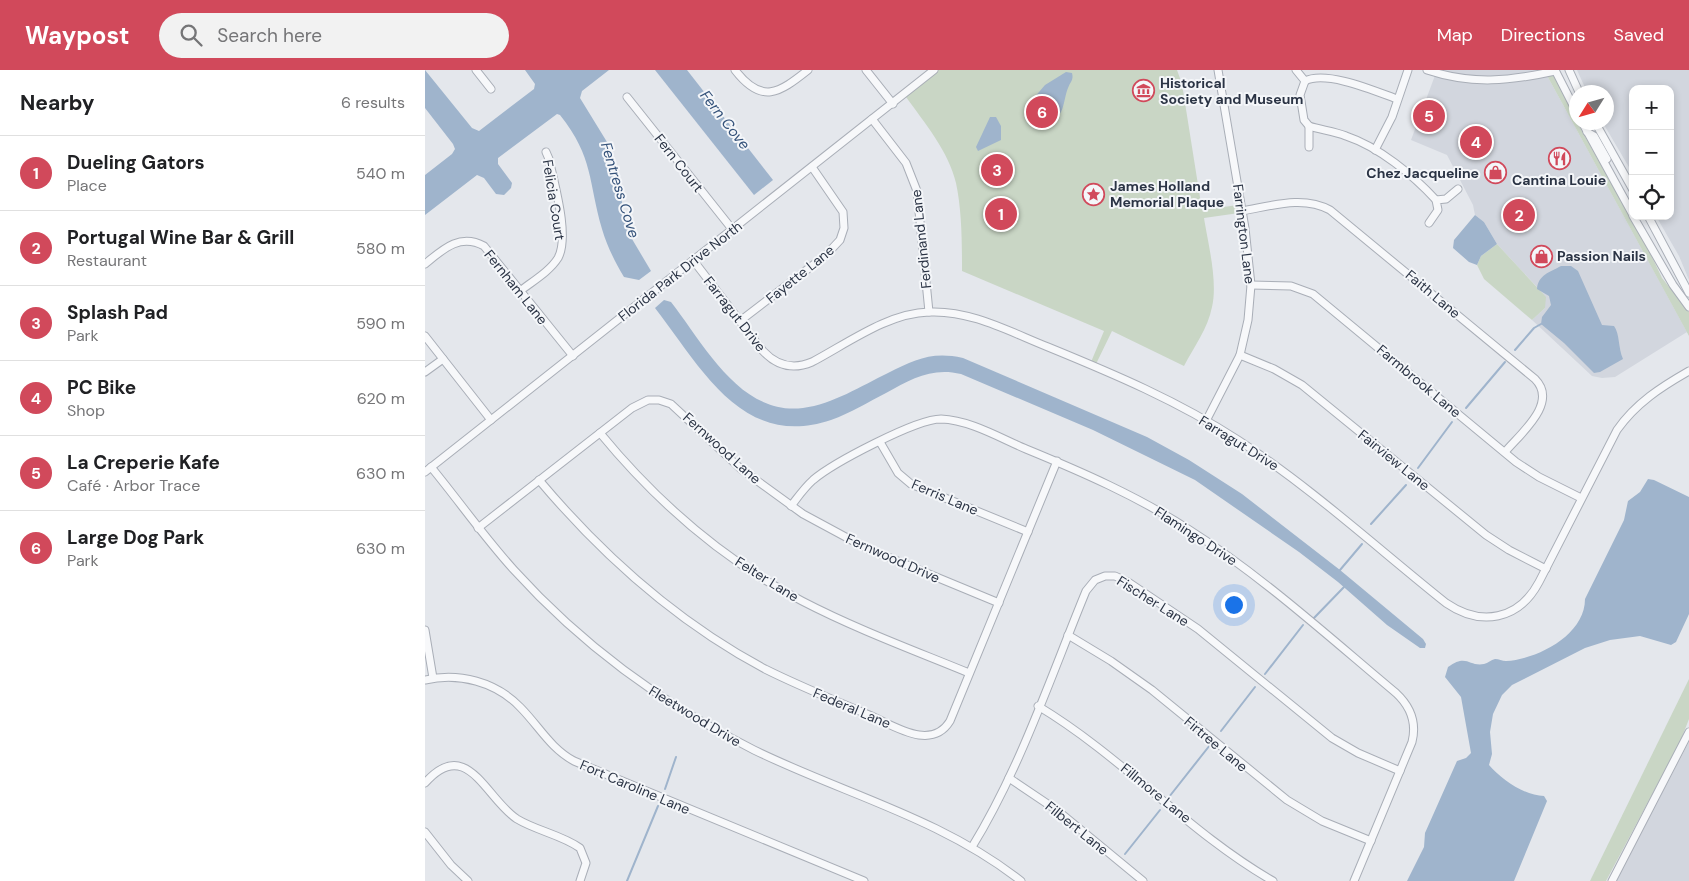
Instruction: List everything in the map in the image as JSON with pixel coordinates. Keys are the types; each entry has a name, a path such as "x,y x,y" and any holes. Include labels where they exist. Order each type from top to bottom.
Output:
{"street":[{"path":"476,70 491,89"},
{"path":"735,70 751,86 768,93 783,89 808,70"},
{"path":"866,70 893,104"},
{"name":"Florida Park Drive North","path":"428,470 934,70"},
{"name":"Farrington Lane","path":"1206,421 1239,355 1249,317 1251,285 1242,211 1218,70"},
{"path":"1296,70 1305,81"},
{"path":"1375,150 1392,117 1408,70"},
{"path":"1427,70 1469,80 1494,81 1514,80 1555,71 1569,98"},
{"path":"1569,70 1576,85"},
{"path":"1397,99 1339,80 1317,77 1305,81 1301,88 1300,97 1303,120 1309,126 1345,135 1375,150 1415,178 1436,200 1438,210 1429,223"},
{"name":"Fern Court","path":"627,96 732,229"},
{"name":"Ferdinand Lane","path":"872,119 906,163 917,191 929,312"},
{"path":"1309,126 1309,147"},
{"path":"1599,130 1629,183"},
{"path":"1587,132 1595,136 1617,179 1629,186"},
{"path":"1587,132 1629,209"},
{"name":"Felicia Court","path":"521,291 554,263 562,246 561,220 546,152"},
{"name":"Fayette Lane","path":"740,321 826,255 840,240 844,228 843,212 812,167"},
{"path":"1436,200 1446,199 1458,189"},
{"name":"Faith Lane","path":"1242,211 1301,202 1316,204 1330,210 1535,378 1543,392 1542,405 1505,452"},
{"path":"1635,220 1673,285 1689,307"},
{"path":"1650,220 1689,293"},
{"name":"Fernham Lane","path":"425,264 451,244 461,241 474,242 489,250 573,356"},
{"name":"Farragut Drive","path":"693,260 770,358 781,364 797,366 813,362 894,319 929,312 961,314 987,322 1125,379 1206,421 1300,483 1446,603 1463,613 1488,617 1515,610 1532,594 1607,446 1623,422 1651,394 1689,371"},
{"name":"Farmbrook Lane","path":"1251,285 1295,287 1313,294 1505,452 1539,476 1581,498"},
{"path":"425,336 491,420"},
{"name":"Fairview Lane","path":"1239,355 1280,372 1302,385 1486,535 1509,550 1546,569"},
{"path":"425,372 443,358"},
{"name":"Fernwood Lane","path":"600,432 635,405 649,400 663,401 675,406 734,463 791,506"},
{"name":"Flamingo Drive","path":"791,506 805,488 817,477 880,442 918,423 934,419 951,420 1057,461 1126,493 1204,540 1243,568 1400,697 1410,712 1414,730 1412,742 1354,881"},
{"path":"479,528 600,432"},
{"name":"Felter Lane","path":"600,432 632,470 674,512 717,548 749,570 829,614 969,673"},
{"name":"Ferris Lane","path":"880,442 899,473 911,484 1028,532"},
{"name":"Federal Lane","path":"539,480 589,536 656,597 719,642 800,686 906,731 928,737 939,733 949,723 1057,461"},
{"name":"Fleetwood Drive","path":"428,470 515,571 568,624 614,663 662,698 756,751 925,822 972,847 1021,881"},
{"name":"Fernwood Drive","path":"791,506 866,548 999,603"},
{"name":"Fischer Lane","path":"972,847 997,805 1091,584 1105,576 1120,577 1198,629 1327,734 1358,753 1400,771"},
{"path":"425,630 429,679"},
{"name":"Firtree Lane","path":"1068,635 1111,661 1152,690 1287,800 1322,821 1371,842"},
{"name":"Fort Caroline Lane","path":"429,679 459,677 486,684 515,702 551,744 574,761 864,881"},
{"name":"Fillmore Lane","path":"1039,706 1090,740 1231,854 1273,881"},
{"path":"1612,881 1689,732"},
{"path":"425,783 434,773 446,767 460,766 468,769 479,777 497,800 515,817 581,848 587,863 580,881"},
{"name":"Filbert Lane","path":"1009,778 1057,811 1143,881"},
{"path":"425,832 451,865 468,881"}],"shaded area":[{"path":"1437,70 1544,70 1569,116 1569,130 1577,130 1687,332 1615,377 1602,378 1592,376 1532,320 1545,308 1537,287 1497,244 1484,222 1475,215 1473,205 1447,155 1411,140"},
{"path":"1577,70 1689,70 1689,280 1679,256 1658,220 1674,220 1674,85 1629,85 1629,167 1607,130 1614,130 1614,85 1584,85"},
{"path":"1689,742 1689,881 1616,881"}],"green space":[{"path":"936,70 1177,70 1182,84 1202,210 1238,205 1239,213 1204,218 1212,262 1214,297 1207,322 1184,366 1112,331 1096,364 1091,362 1104,331 962,271 961,216 953,171 942,149 906,97"},
{"path":"1544,70 1552,70 1569,105 1569,116"},
{"path":"1577,130 1581,130 1662,278 1689,312 1689,336"},
{"path":"1497,244 1546,297 1545,308 1532,320 1484,279 1477,265 1481,256"},
{"path":"1689,679 1689,719 1680,742 1606,881 1590,881"}],"water":[{"path":"425,70 472,128 479,131 534,89 535,84 525,70 609,70 582,91 580,98 607,142 616,169 625,219 632,239 651,271 639,280 624,277 611,254 604,235 585,157 571,130 560,115 557,114 498,158 498,164 512,183 511,188 504,195 496,194 484,178 477,175 425,215 425,175 452,154 455,149 425,108"},
{"name":"Fern Cove","path":"655,70 687,70 773,180 754,195"},
{"path":"1066,72 1072,73 1073,77 1066,93 1063,108 1058,117 1048,122 1036,111 1033,99 1045,85"},
{"path":"990,117 996,117 1001,126 1001,140 978,151 976,147"},
{"path":"1475,215 1484,222 1497,244 1481,256 1477,265 1469,262 1453,248 1454,240"},
{"path":"1561,266 1571,266 1578,271 1602,325 1614,326 1616,329 1623,359 1600,372 1594,373 1564,343 1541,324 1542,317 1551,305 1549,296 1537,289 1538,284 1545,274"},
{"path":"664,300 671,302 711,356 742,389 760,401 781,407 803,408 825,403 915,361 932,356 952,356 963,358 1147,437 1189,460 1242,494 1340,570 1423,639 1426,644 1425,648 1420,648 1387,625 1338,582 1299,552 1195,480 1093,430 961,374 950,372 931,373 904,383 831,420 800,426 772,423 748,413 727,397 689,355 655,308"},
{"path":"1648,479 1689,497 1689,614 1676,642 1671,645 1640,636 1610,640 1585,648 1512,685 1502,695 1493,714 1490,732 1492,754 1489,765 1514,786 1529,793 1544,796 1547,801 1514,881 1407,881 1424,847 1425,833 1457,761 1466,758 1471,753 1461,697 1445,677 1448,667 1460,661 1485,664 1495,659 1506,661 1532,656 1557,643 1568,634 1577,624 1583,612 1585,599 1624,520 1628,501 1640,492"}],"waterway":[{"path":"1515,350 1534,328 1541,324"},
{"path":"1466,408 1505,362"},
{"path":"1418,468 1452,422"},
{"path":"1371,524 1406,485"},
{"path":"1340,570 1362,544"},
{"path":"1313,619 1344,587"},
{"path":"1265,674 1303,625"},
{"path":"1221,731 1255,687"},
{"path":"1169,797 1210,745"},
{"path":"665,789 676,757"},
{"path":"627,881 658,806"},
{"path":"1125,854 1160,810"}],"place":[{"name":"Historical Society and Museum","path":"1144,91"},
{"name":"Large Dog Park","path":"1042,112"},
{"name":"La Creperie Kafe","path":"1429,116"},
{"name":"PC Bike","path":"1476,142"},
{"name":"Cantina Louie","path":"1559,158"},
{"name":"Splash Pad","path":"997,170"},
{"name":"Chez Jacqueline","path":"1495,173"},
{"name":"James Holland Memorial Plaque","path":"1094,194"},
{"name":"Dueling Gators","path":"1001,214"},
{"name":"Portugal Wine Bar & Grill","path":"1519,215"},
{"name":"Passion Nails","path":"1541,256"}],"water label":[{"name":"Fentress Cove","path":"620,190"}]}
